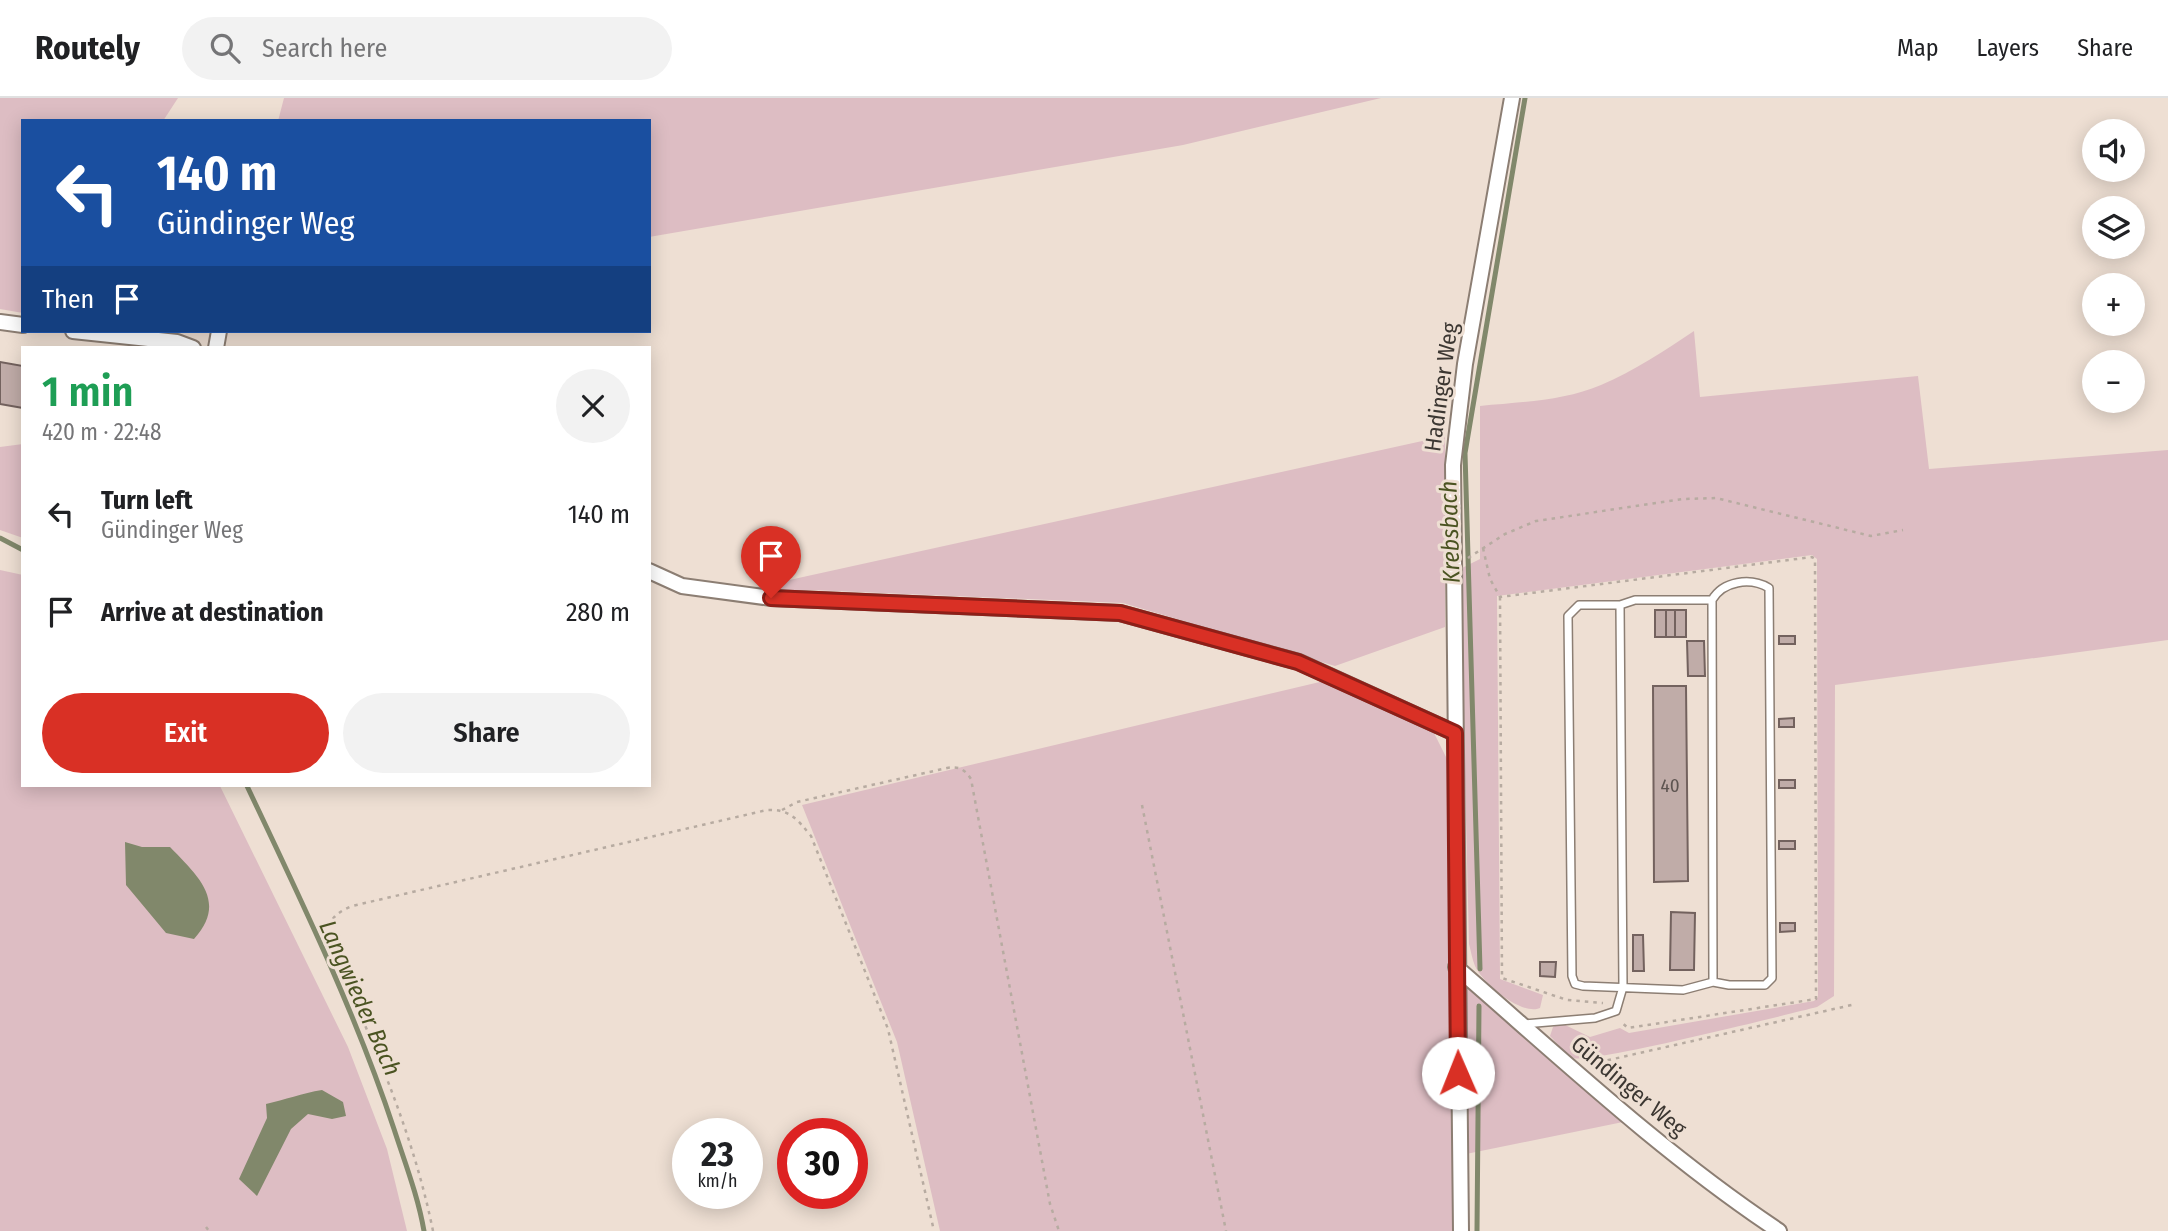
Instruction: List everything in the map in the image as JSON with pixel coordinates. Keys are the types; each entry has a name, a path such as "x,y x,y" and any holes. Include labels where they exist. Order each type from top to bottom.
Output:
{"street":[{"name":"Hadinger Weg","path":"1461,1231 1453,465 1455,432 1512,98"},
{"path":"0,322 21,324"},
{"path":"92,333 177,342 188,346"},
{"path":"651,573 682,586 771,598 1120,613 1298,662 1455,733"},
{"name":"Gündinger Weg","path":"1457,967 1571,1068 1699,1173 1779,1231"}],"lane":[{"path":"1712,600 1634,600 1620,605 1578,606 1568,616 1572,976 1575,984 1683,990 1713,982 1765,985 1772,978 1769,587 1762,583 1729,584 1719,589 1712,600 1713,982"},
{"path":"1522,1024 1595,1018 1611,1013 1619,1004 1623,987 1620,605"}],"path":[{"path":"1479,551 1536,521 1683,499 1716,498 1871,536 1903,530"},
{"path":"1483,548 1490,579 1500,597 1502,978 1567,1000 1602,1002 1628,1028 1816,999 1815,559 1812,557 1500,597"},
{"path":"782,810 797,802 947,768 955,767 966,772 971,779 1050,1204 1059,1231"},
{"path":"1142,805 1226,1231"},
{"path":"433,1231 410,1137 385,1069 332,950 327,931 329,920 339,911 352,906 767,810 782,810 793,815 811,836 888,1029 934,1231"},
{"path":"1571,1068 1856,1004"}],"shaded area":[{"path":"0,98 178,98 164,119 21,119 21,313 0,309"},
{"path":"284,98 1381,98 1183,145 651,237 651,119 279,119"},
{"path":"1694,331 1700,397 1918,376 1929,469 2168,450 2168,640 1835,685 1834,996 1817,1007 1730,1028 1614,1054 1574,1058 1550,1036 1553,1027 1561,1023 1590,1037 1620,1028 1629,1033 1814,1001 1818,997 1817,559 1812,555 1497,596 1500,979 1543,995 1540,1008 1532,1009 1513,1003 1494,989 1475,966 1469,944 1460,569 1480,559 1480,406 1542,400 1587,390 1637,367"},
{"path":"1445,436 1445,627 1335,666 1123,603 811,590 735,592"},
{"path":"21,444 21,537 0,530 0,447"},
{"path":"0,570 21,575 21,787 220,787 348,1047 387,1149 407,1231 0,1231"},
{"path":"1324,681 1432,729 1448,761 1453,1231 940,1231 897,1042 802,805"},
{"path":"125,842 142,847 170,847 199,879 209,901 209,913 204,926 194,939 166,933 126,885"},
{"path":"1464,984 1623,1122 1466,1154"},
{"path":"322,1090 343,1102 346,1116 332,1119 308,1114 291,1129 257,1196 239,1179 267,1118 266,1104"}],"building":[{"path":"0,362 21,366 21,408 0,404"},
{"path":"1655,610 1666,610 1666,637 1655,637"},
{"path":"1666,610 1675,610 1675,637 1666,637"},
{"path":"1675,610 1686,610 1686,637 1675,637"},
{"path":"1779,636 1795,636 1795,644 1779,644"},
{"path":"1687,641 1704,641 1705,676 1688,676"},
{"path":"1653,686 1686,686 1688,881 1654,882"},
{"path":"1794,718 1794,727 1779,727 1779,719"},
{"path":"1779,780 1795,780 1795,788 1779,788"},
{"path":"1779,841 1795,841 1795,849 1779,849"},
{"path":"1671,912 1695,913 1694,970 1670,970"},
{"path":"1780,923 1795,923 1795,931 1780,932"},
{"path":"1633,935 1643,935 1644,971 1633,971"},
{"path":"1540,962 1556,962 1555,977 1540,976"}],"waterway":[{"name":"Krebsbach","path":"1480,969 1465,453 1525,98"},
{"name":"Langwieder Bach","path":"0,538 21,549"},
{"name":"Langwieder Bach","path":"247,787 326,955 362,1041 411,1180 424,1231"},
{"path":"1477,1231 1479,1006"}],"route":[{"path":"771,598 1120,613 1298,662 1455,733 1458,1073"}]}
